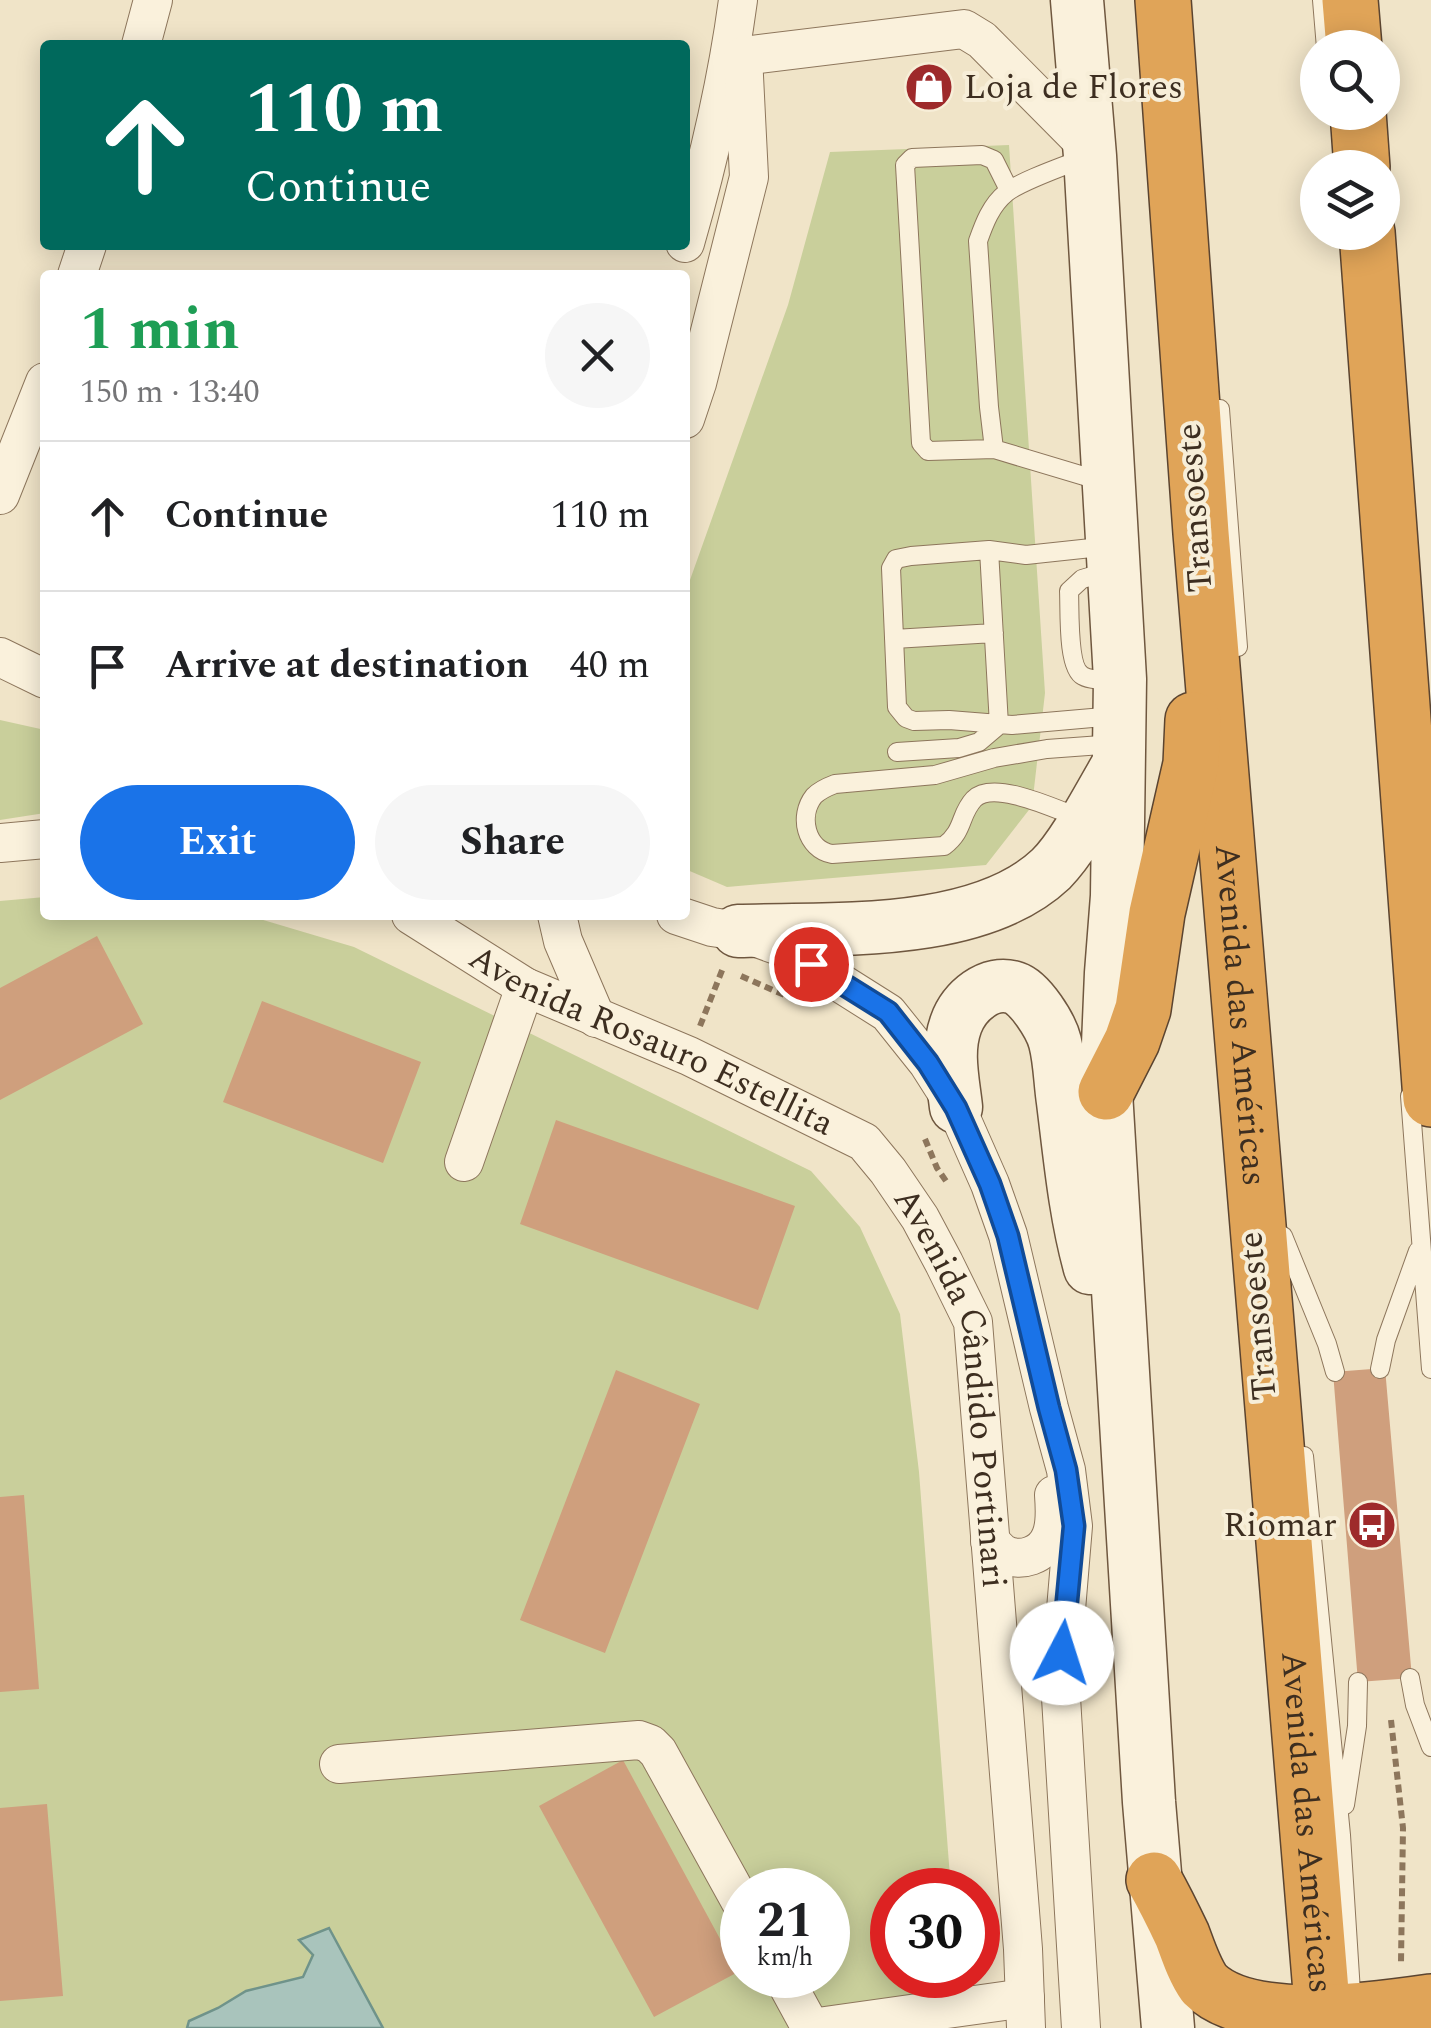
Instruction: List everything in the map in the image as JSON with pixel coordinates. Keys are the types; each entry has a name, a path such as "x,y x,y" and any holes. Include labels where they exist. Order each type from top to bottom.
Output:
{"highway":[{"name":"Avenida das Américas","path":"1162,0 1202,534 1339,2022"},
{"path":"1350,0 1352,30"},
{"path":"1368,250 1424,1075"},
{"path":"1106,1092 1143,1009 1157,912 1190,764 1190,620 1202,534"},
{"path":"1154,1880 1204,1985 1224,2003 1254,2016 1339,2022 1416,1990"}],"main road":[{"path":"1077,0 1114,558 1120,725 1118,896 1110,973 1106,1092 1154,1880 1168,2028"},
{"path":"739,953 962,914 1006,899 1032,884 1054,866 1086,820 1120,725"},
{"path":"940,1119 956,1024 966,1006 994,986 1016,988 1037,1007 1054,1039 1080,1231 1091,1272 1119,1320"}],"street":[{"path":"142,40 153,0"},
{"path":"690,404 749,177 737,55 738,0"},
{"path":"737,55 964,29 982,40 1089,152"},
{"path":"690,226 737,55"},
{"path":"0,496 40,395"},
{"path":"0,657 40,676"},
{"path":"0,843 40,839"},
{"name":"Avenida Rosauro Estellita","path":"419,920 525,987 689,1056 864,1142 888,1172"},
{"path":"559,920 563,941 596,1018"},
{"path":"690,920 712,927 739,953 785,948 888,1012 928,1063 940,1119 990,1184 1008,1236 1066,1470 1074,1526 1060,1681 1080,2028"},
{"path":"464,1162 525,987"},
{"name":"Avenida Cândido Portinari","path":"888,1172 920,1218 973,1322 1026,2013"},
{"path":"990,1541 1004,1555 1018,1558 1040,1552 1051,1538 1055,1514 1049,1408"},
{"path":"1005,1726 1015,1711 1027,1706 1038,1712 1046,1726 1063,1941 1080,2028"},
{"path":"339,1764 639,1740 658,1752 722,1868"},
{"path":"795,1998 811,2028 1026,2013"}],"lane":[{"path":"1322,0 1324,30"},
{"path":"994,449 978,241 996,203 1009,190 1089,152"},
{"path":"1009,190 994,160 982,156 912,158 905,165 921,443 928,451 994,449 1109,484"},
{"name":"Transoeste","path":"1219,399 1239,658"},
{"path":"989,550 999,725"},
{"path":"1114,558 989,550 911,556 896,560 891,568 897,706 906,718 914,722 949,720 999,725 1120,725"},
{"path":"894,639 994,633"},
{"path":"897,752 959,748 978,742 999,725"},
{"path":"1086,820 1022,797 986,793 976,796 956,837 944,846 832,854 820,852 812,844 806,812 820,791 835,784 935,776 994,758 1046,749 1120,725"},
{"path":"1424,1075 1421,1241 1431,1370"},
{"name":"Transoeste","path":"1282,1216 1288,1294"},
{"path":"1283,1236 1335,1372"},
{"path":"1380,1368 1421,1241"},
{"name":"Transoeste","path":"1302,1429 1341,1835 1339,2022"},
{"path":"1410,1678 1431,1747"},
{"path":"1341,1835 1358,1682"}],"path":[{"path":"689,1056 739,953 792,998"},
{"path":"940,1119 937,1168 954,1190"},
{"path":"1390,1717 1416,1990"}],"green space":[{"path":"1009,145 1045,693 1032,806 986,865 727,887 690,871 690,580 788,305 830,152"},
{"path":"0,720 40,729 40,814 0,820"},
{"path":"40,897 40,920 263,920 354,947 811,1171 860,1227 900,1314 919,1472 949,1868 870,1868 870,1998 953,1998 952,2028 0,2028 0,901"}],"water":[{"path":"329,1928 383,2028 187,2028 189,2021 246,1991 303,1977 313,1955 299,1940"}],"building":[{"path":"97,936 143,1024 0,1100 0,988"},
{"path":"262,1001 421,1062 383,1163 223,1102"},
{"path":"556,1120 795,1206 758,1310 520,1224"},
{"name":"Riomar","path":"1385,1368 1412,1678 1358,1682 1333,1372"},
{"path":"616,1370 700,1404 605,1653 520,1620"},
{"path":"24,1495 39,1689 0,1692 0,1497"},
{"path":"623,1760 720,1939 720,1982 654,2017 539,1806"},
{"path":"47,1804 63,1996 0,2001 0,1808"}],"place":[{"name":"Loja de Flores","path":"929,87"},
{"name":"Riomar","path":"1372,1525"}],"route":[{"path":"811,964 888,1012 928,1063 956,1108 990,1184 1008,1236 1066,1470 1074,1526 1062,1653"}]}
